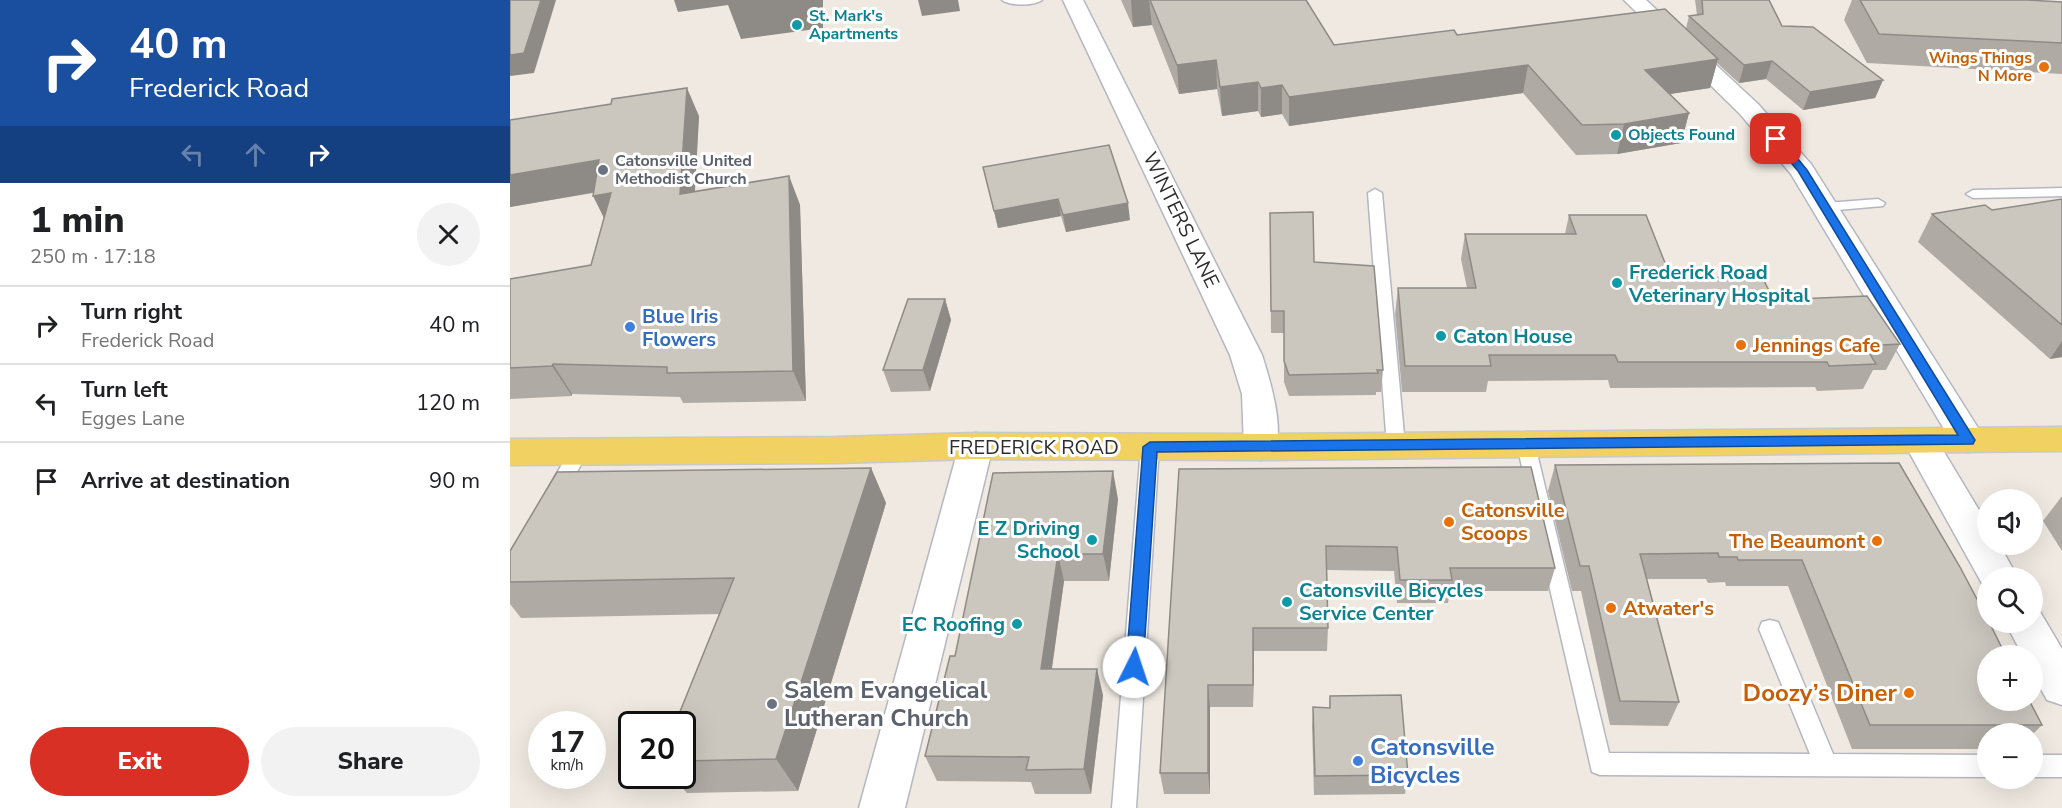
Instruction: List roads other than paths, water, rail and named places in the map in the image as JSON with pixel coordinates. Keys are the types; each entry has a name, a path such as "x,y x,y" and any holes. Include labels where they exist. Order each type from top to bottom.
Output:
{"main road":[{"name":"FREDERICK ROAD","path":"510,452 837,450 976,446 1261,447 2062,439"}],"street":[{"name":"WINTERS LANE","path":"1073,0 1246,354 1258,394 1261,447"},
{"path":"1634,0 1749,109 1802,170 1968,440"},
{"path":"1920,441 1993,567"},
{"path":"882,808 976,446"},
{"path":"2031,633 2062,687"}],"lane":[{"path":"1008,0 1036,0"},
{"path":"1973,194 2062,192"},
{"path":"1375,193 1396,446"},
{"path":"1826,207 1878,203"},
{"path":"1526,445 1600,764 1977,766"},
{"path":"1124,808 1150,447"},
{"path":"548,507 579,452"},
{"path":"1770,629 1826,765"},
{"path":"2043,766 2062,766"}],"place":[{"name":"St. Mark's Apartments","path":"797,25"},
{"name":"Wings Things N More","path":"2044,67"},
{"name":"Objects Found","path":"1616,135"},
{"name":"Catonsville United Methodist Church","path":"603,170"},
{"name":"Frederick Road Veterinary Hospital","path":"1617,283"},
{"name":"Blue Iris Flowers","path":"630,327"},
{"name":"Caton House","path":"1441,336"},
{"name":"Jennings Cafe","path":"1741,345"},
{"name":"Catonsville Scoops","path":"1449,522"},
{"name":"E Z Driving School","path":"1092,540"},
{"name":"The Beaumont","path":"1877,541"},
{"name":"Catonsville Bicycles Service Center","path":"1287,602"},
{"name":"Atwater's","path":"1611,608"},
{"name":"EC Roofing","path":"1017,624"},
{"name":"Doozy’s Diner","path":"1909,693"},
{"name":"Salem Evangelical Lutheran Church","path":"772,704"},
{"name":"Catonsville Bicycles","path":"1358,761"}]}
